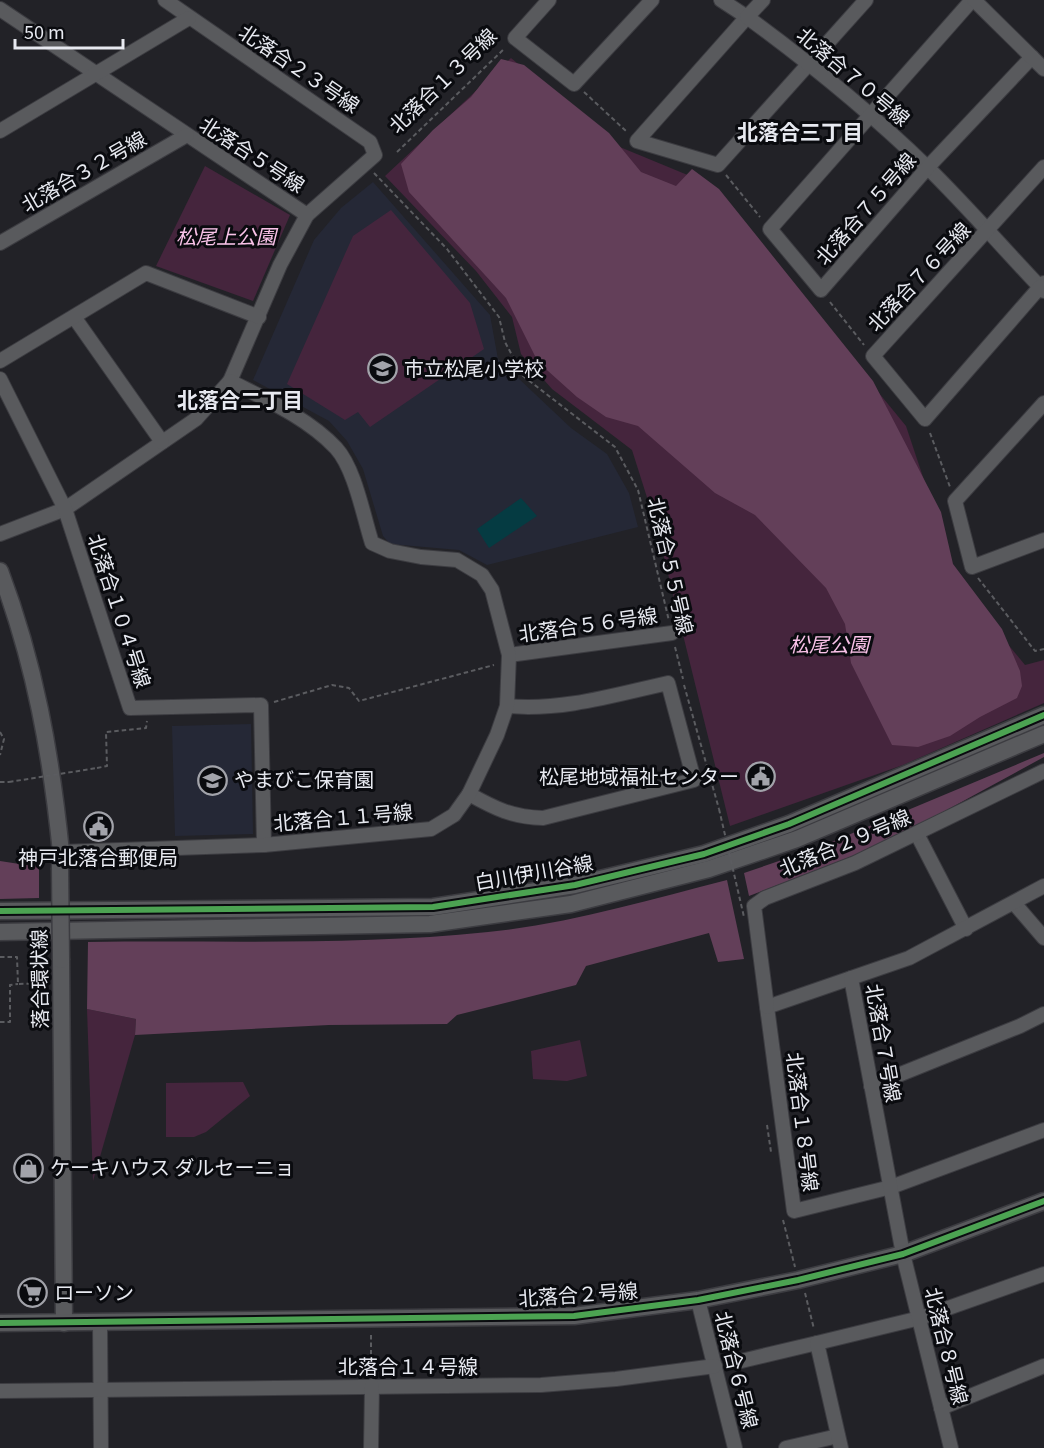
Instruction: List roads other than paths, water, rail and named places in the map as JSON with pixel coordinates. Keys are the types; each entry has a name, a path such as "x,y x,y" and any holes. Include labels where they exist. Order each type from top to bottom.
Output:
{"street":[{"name":"北落合２３号線","path":"165,0 370,142 375,154 307,214"},
{"path":"549,0 515,38 574,84 652,0"},
{"name":"北落合７０号線","path":"721,0 810,63 928,167 1043,287"},
{"path":"763,0 637,141 718,165 866,0"},
{"path":"870,116 973,0 1044,69"},
{"name":"北落合５号線","path":"0,534 65,509 196,419 230,381 280,265 307,214 1,11"},
{"path":"0,132 189,18"},
{"name":"北落合７５号線","path":"870,116 770,229 821,290 928,167 1032,57"},
{"name":"北落合３２号線","path":"0,243 187,135"},
{"name":"北落合７６号線","path":"1043,287 925,419 873,356 988,232 1044,167"},
{"path":"0,361 146,273 259,317"},
{"path":"74,317 162,442"},
{"path":"0,379 65,509"},
{"name":"北落合１１号線","path":"60,860 264,845 431,829 454,815 469,794 507,706 509,655 492,590 482,575 457,560 421,557 390,551 372,543 352,480 337,449 296,417 230,381"},
{"path":"1044,403 955,501 972,567 1038,542 1044,530"},
{"name":"北落合１０４号線","path":"65,509 130,708 261,705 264,845"},
{"name":"落合環状線","path":"0,571 20,626 37,687 50,759 60,860 64,1323"},
{"name":"北落合５６号線","path":"509,655 672,633"},
{"path":"469,794 494,808 519,818 543,818 694,780 668,683 569,706 536,709 507,706"},
{"name":"白川伊川谷線","path":"0,911 433,907 575,885 704,854 778,828 1044,715"},
{"name":"白川伊川谷線","path":"0,932 430,924 571,903 710,869 797,839 1044,734"},
{"name":"北落合２９号線","path":"767,1007 754,906 765,898 855,863 1044,771"},
{"path":"917,834 966,929"},
{"name":"北落合７号線","path":"903,1254 850,978 909,958 1044,886"},
{"path":"1014,903 1044,938"},
{"path":"767,1007 850,978"},
{"name":"北落合１８号線","path":"767,1007 794,1211 891,1187 1044,1130"},
{"path":"871,1086 1020,1026 1044,1014"},
{"name":"北落合２号線","path":"0,1323 574,1316 698,1300 800,1279 903,1254 1044,1201"},
{"name":"北落合８号線","path":"903,1254 951,1448"},
{"path":"737,1362 920,1318 1044,1274"},
{"name":"北落合６号線","path":"698,1300 735,1448"},
{"path":"100,1323 101,1448"},
{"path":"786,1448 839,1442 818,1343"},
{"name":"北落合１４号線","path":"0,1391 541,1385 616,1379 715,1366"},
{"path":"941,1408 1044,1366"},
{"path":"370,1448 372,1386"}],"place":[{"name":"市立松尾小学校","path":"383,369"},
{"name":"松尾地域福祉センター","path":"760,777"},
{"name":"やまびこ保育園","path":"213,780"},
{"name":"神戸北落合郵便局","path":"98,827"},
{"name":"ケーキハウス ダルセーニョ","path":"29,1168"},
{"name":"ローソン","path":"33,1293"}],"district":[{"name":"北落合三丁目","path":"800,133"},
{"name":"北落合二丁目","path":"240,401"}],"park label":[{"name":"松尾上公園","path":"226,237"},
{"name":"松尾公園","path":"829,645"}]}
